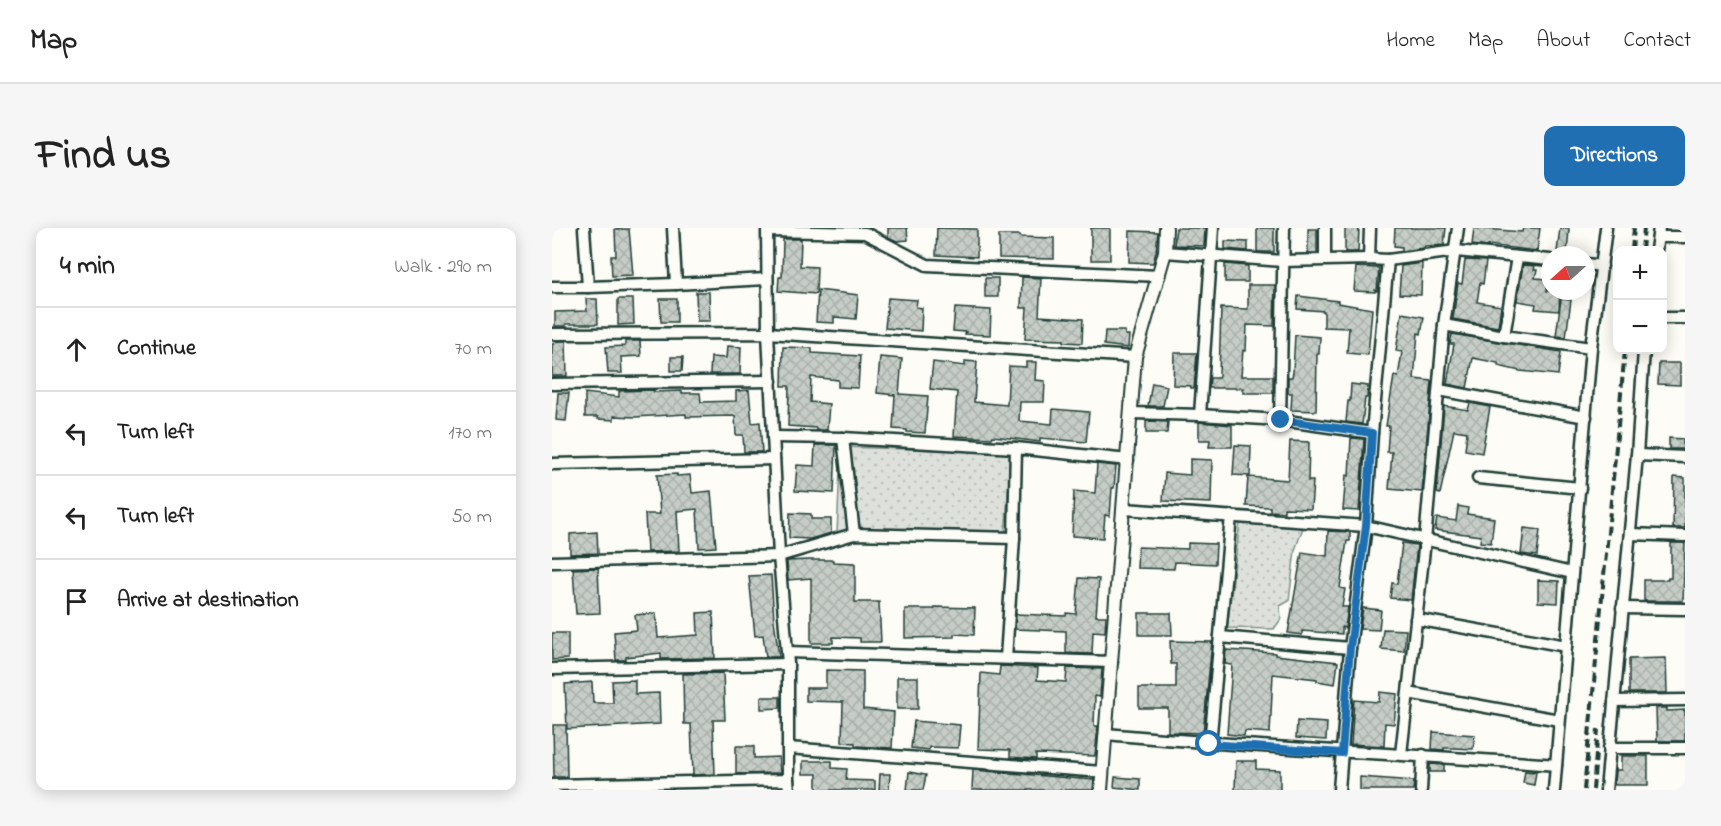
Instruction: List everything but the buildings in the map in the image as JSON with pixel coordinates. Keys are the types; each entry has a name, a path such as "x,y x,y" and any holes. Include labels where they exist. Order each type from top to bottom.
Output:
{"street":[{"path":"584,228 588,287"},
{"path":"673,228 676,284"},
{"path":"1101,790 1135,357 1165,252 1166,228"},
{"path":"1200,415 1213,228"},
{"path":"1281,420 1284,228"},
{"path":"1325,228 1325,260"},
{"path":"1369,259 1370,228"},
{"path":"1401,754 1425,541 1444,325 1458,228"},
{"path":"1554,790 1591,348 1606,228"},
{"path":"552,785 621,787 788,785 788,664 774,459 766,279 767,229 865,233 927,265 1159,276"},
{"path":"1658,232 1685,237"},
{"path":"1165,252 1282,261 1388,260 1456,251 1541,259"},
{"path":"1504,336 1517,257"},
{"path":"1339,790 1350,648 1366,526 1388,260"},
{"path":"1595,265 1602,266"},
{"path":"552,287 766,279"},
{"path":"1667,318 1685,318"},
{"path":"1444,325 1591,348"},
{"path":"552,334 768,333 1135,357"},
{"path":"1606,790 1638,455 1644,354"},
{"path":"552,384 771,381"},
{"path":"1438,390 1586,417"},
{"path":"1132,413 1281,420 1372,433"},
{"path":"773,437 843,438 1016,448 1128,460"},
{"path":"843,438 854,534"},
{"path":"1006,658 1014,538 1016,448"},
{"path":"1638,455 1685,457"},
{"path":"552,464 774,459"},
{"path":"1478,478 1580,488"},
{"path":"1124,509 1366,526 1572,573"},
{"path":"1209,744 1231,516"},
{"path":"552,562 779,555 854,534 1014,538"},
{"path":"1630,534 1685,536"},
{"path":"1622,608 1685,609"},
{"path":"1416,619 1566,646"},
{"path":"1220,637 1350,648"},
{"path":"787,652 1112,662"},
{"path":"552,669 788,664"},
{"path":"1408,693 1559,720"},
{"path":"1614,701 1685,700"},
{"path":"1106,734 1209,744 1342,753 1423,755 1556,765"},
{"path":"788,748 1102,772"},
{"path":"1609,748 1685,748"},
{"path":"1421,790 1423,755"}],"shaded area":[{"path":"841,447 1011,452 1005,536 837,533"},
{"path":"1240,522 1304,525 1295,550 1289,601 1280,606 1281,619 1274,629 1227,628"}],"railway":[{"path":"1632,246 1634,228"},
{"path":"1642,246 1644,228"},
{"path":"1584,790 1625,354"},
{"path":"1593,790 1598,729"}],"route":[{"path":"1209,744 1342,753 1350,648 1366,526 1372,433 1281,420"}]}
